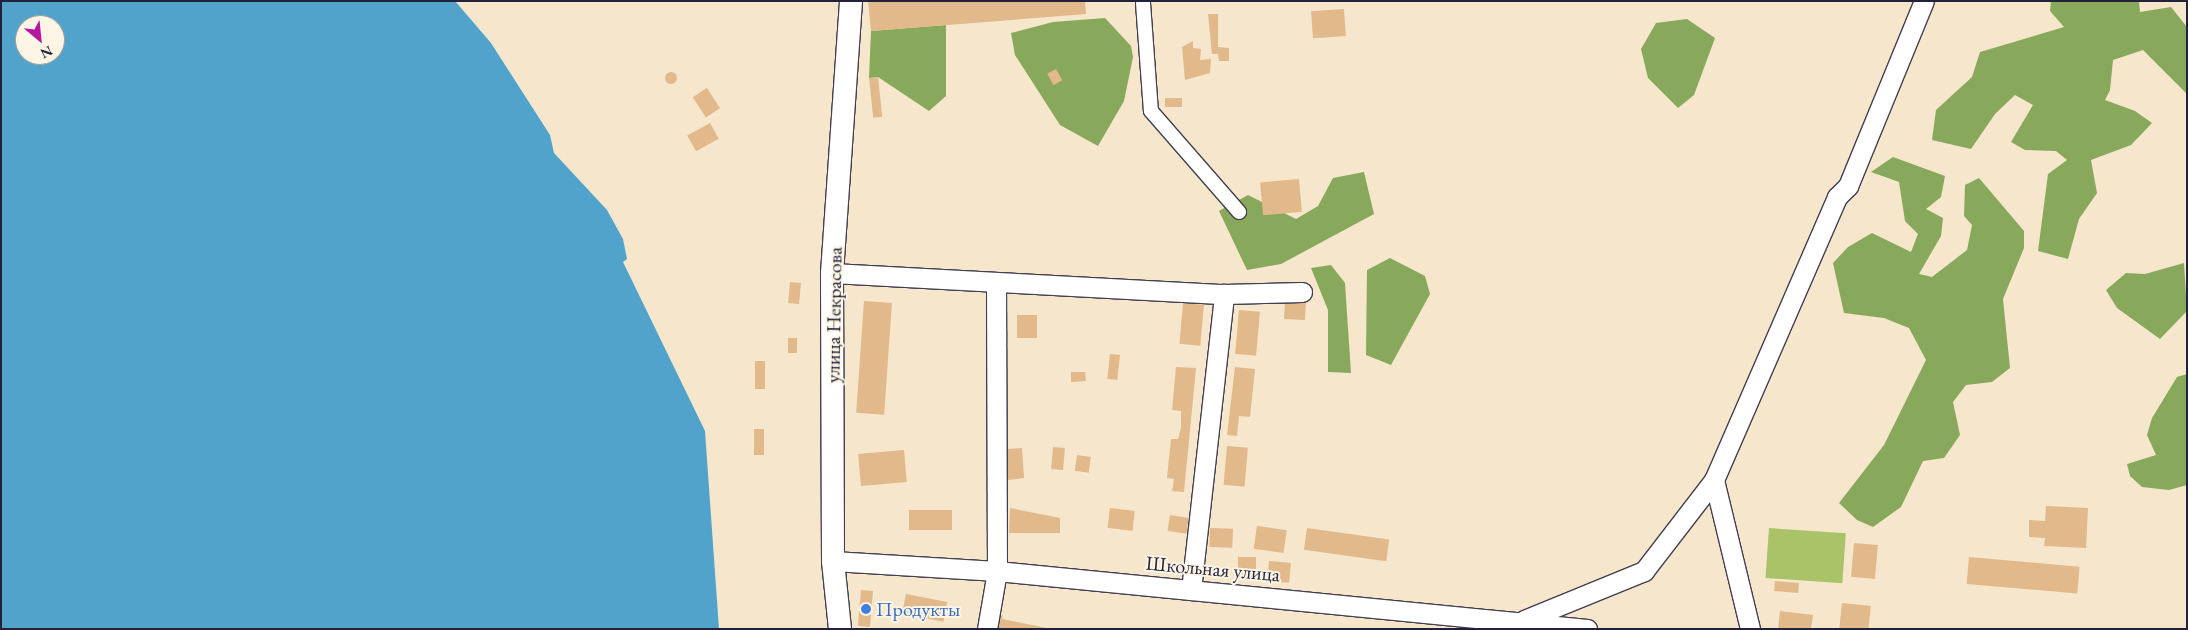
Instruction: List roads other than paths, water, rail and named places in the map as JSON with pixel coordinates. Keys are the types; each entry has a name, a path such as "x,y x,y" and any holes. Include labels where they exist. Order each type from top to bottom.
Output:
{"street":[{"name":"улица Некрасова","path":"840,629 833,561 832,273 852,1"},
{"path":"1524,620 1644,571 1714,480 1837,197 1848,186 1924,1"},
{"path":"1143,3 1151,111 1239,212"},
{"path":"832,273 996,282 1094,284 1224,294 1302,292"},
{"path":"987,629 998,571 996,282"},
{"path":"1191,590 1224,294"},
{"path":"1714,480 1750,629"},
{"name":"Школьная улица","path":"833,561 998,571 1524,620 1587,629"}],"water":[{"path":"1,1 455,1 491,43 550,135 554,153 607,210 623,239 627,259 623,262 705,431 719,629 1,629"}],"place":[{"name":"Продукты","path":"866,609"}]}
